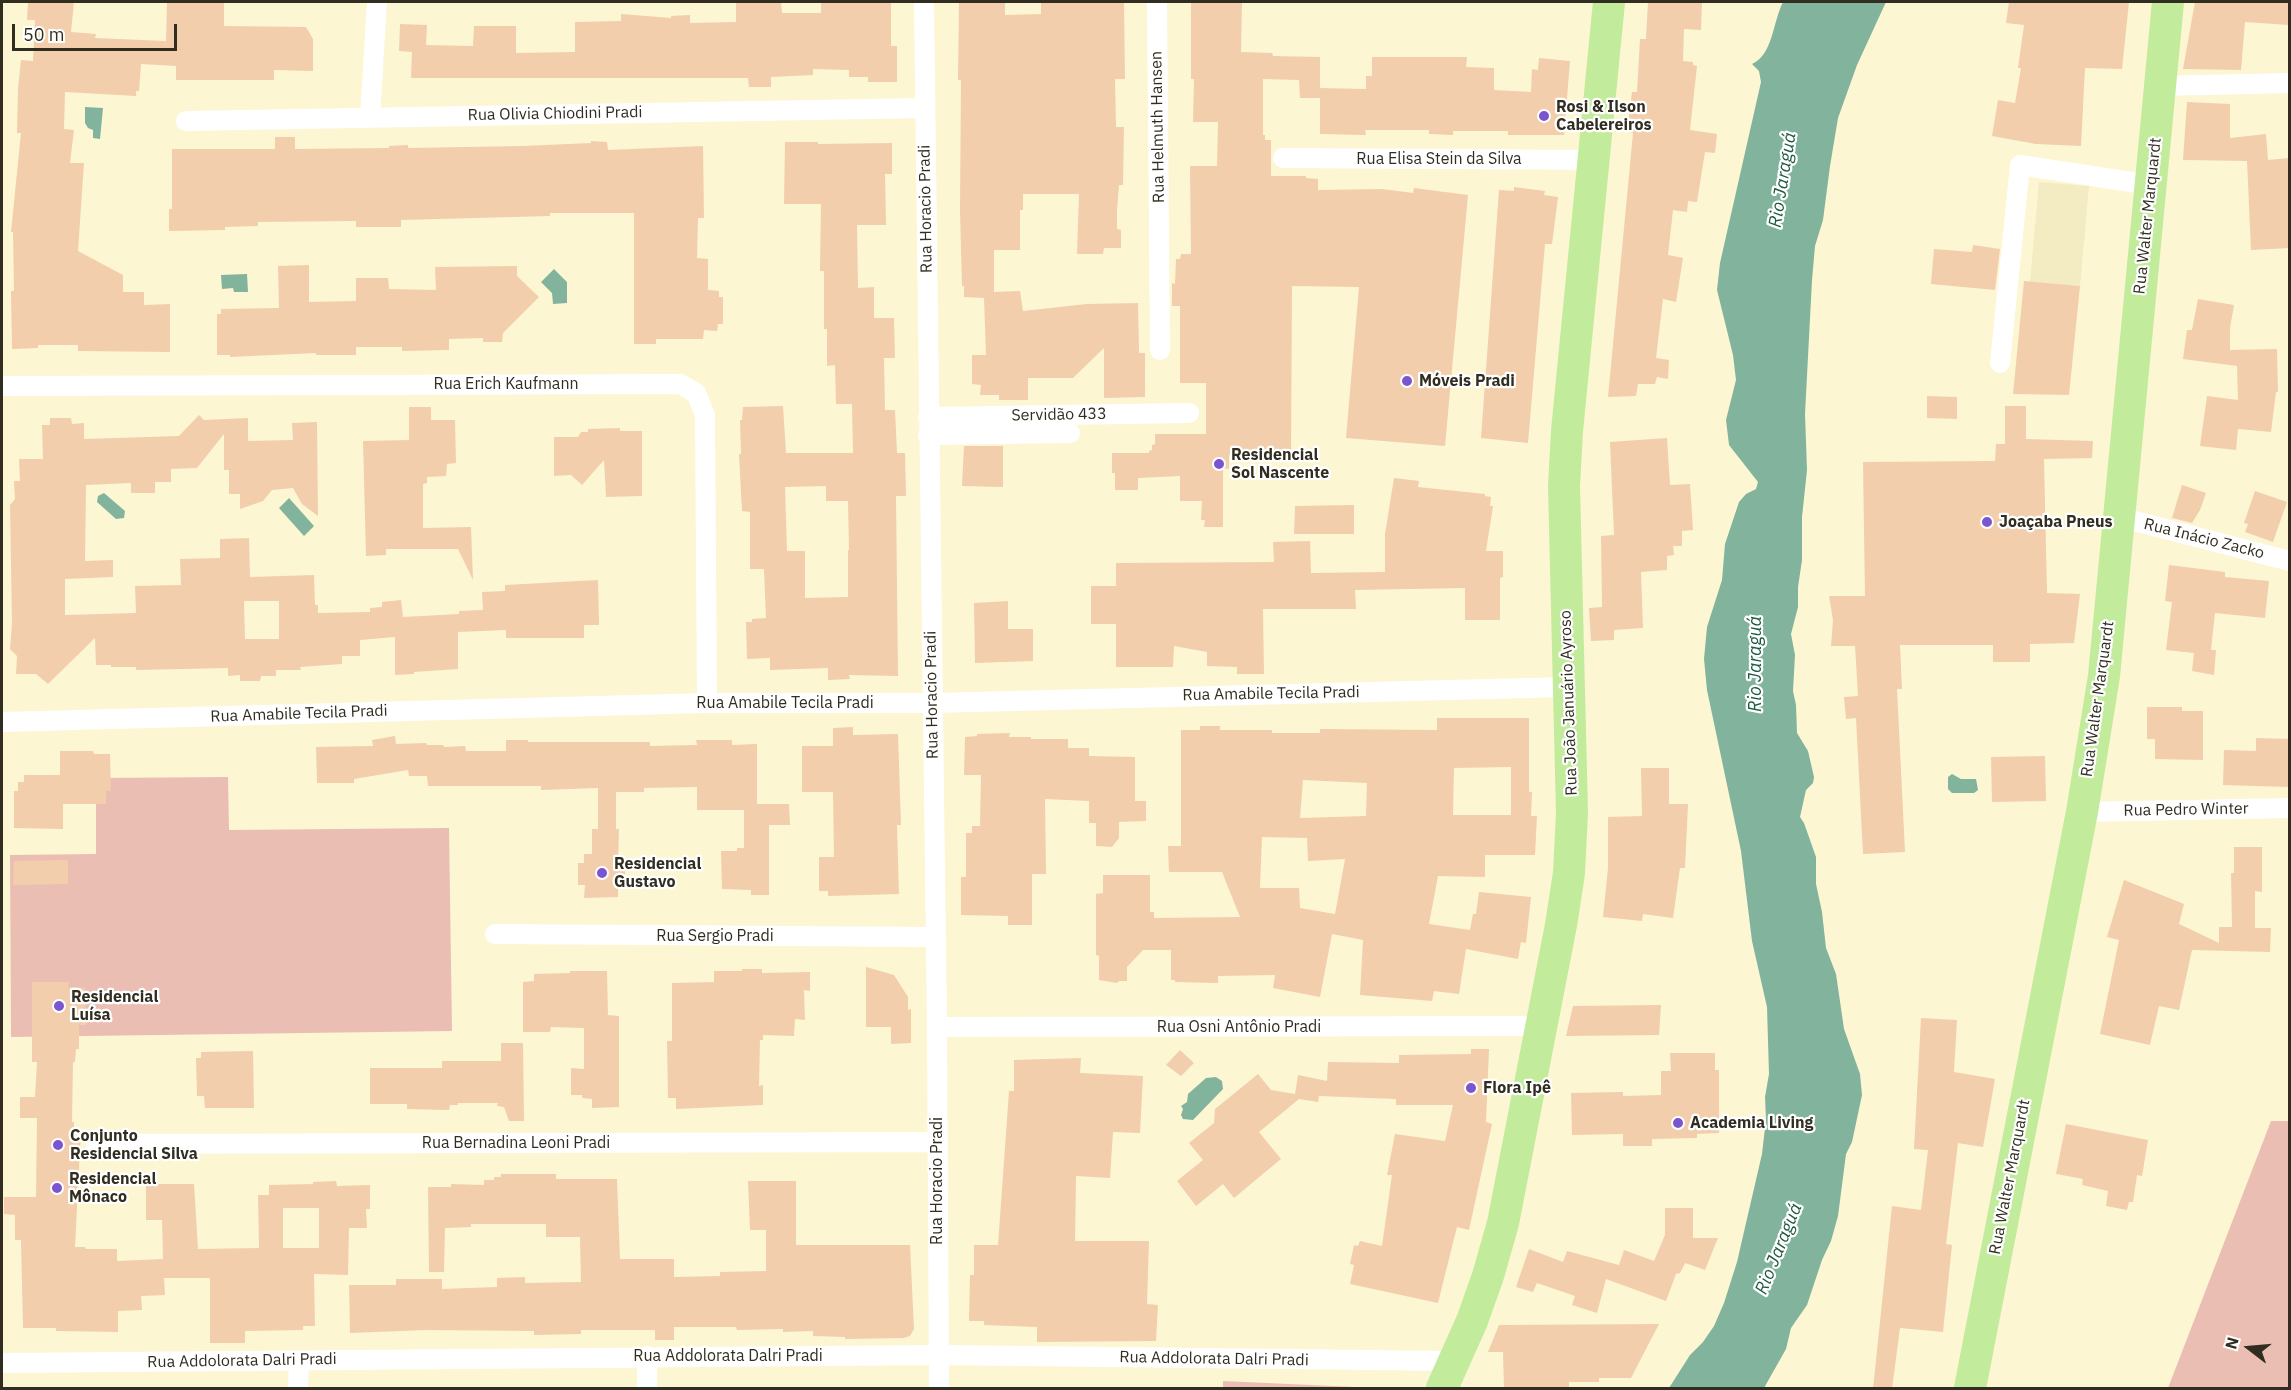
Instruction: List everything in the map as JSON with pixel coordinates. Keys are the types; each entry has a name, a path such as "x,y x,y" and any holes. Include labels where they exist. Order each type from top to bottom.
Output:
{"main road":[{"name":"Rua João Januário Ayroso","path":"1448,1375 1472,1321 1503,1223 1542,1026 1569,873 1572,813 1564,486 1609,2"},
{"name":"Rua Walter Marquardt","path":"1970,1389 2082,812 2104,676 2168,2"}],"street":[{"path":"370,117 377,2"},
{"name":"Rua Horacio Pradi","path":"924,2 937,1027 939,1389"},
{"name":"Rua Helmuth Hansen","path":"1157,2 1160,350"},
{"path":"2160,86 2289,83"},
{"name":"Rua Olivia Chiodini Pradi","path":"186,121 925,108"},
{"name":"Rua Elisa Stein da Silva","path":"1283,158 1595,160"},
{"path":"2000,363 2020,165 2151,185"},
{"name":"Rua Erich Kaufmann","path":"2,386 680,384 696,393 705,415 707,703"},
{"name":"Servidão 433","path":"928,426 1189,413"},
{"path":"928,426 1070,433"},
{"name":"Rua Inácio Zacko","path":"2119,517 2289,561"},
{"name":"Rua Amabile Tecila Pradi","path":"2,722 707,703 933,703 1569,687"},
{"name":"Rua Pedro Winter","path":"2082,812 2289,808"},
{"name":"Rua Sergio Pradi","path":"495,934 935,937"},
{"name":"Rua Osni Antônio Pradi","path":"937,1027 1542,1026"},
{"name":"Rua Bernadina Leoni Pradi","path":"96,1144 937,1142"},
{"name":"Rua Addolorata Dalri Pradi","path":"2,1363 938,1355 1448,1375"},
{"path":"647,1356 647,1389"},
{"path":"298,1389 299,1361"}],"shaded area":[{"path":"2039,182 2089,186 2080,286 2030,282"},
{"path":"228,777 229,830 449,828 452,1031 11,1037 10,855 96,854 96,778"},
{"path":"2271,1121 2289,1121 2289,1388 2168,1388"},
{"path":"1223,1381 1355,1387 1223,1388"}],"water":[{"name":"Rio Jaraguá","path":"1783,2 1886,2 1857,65 1838,118 1823,220 1815,246 1805,414 1807,470 1802,517 1802,560 1798,607 1791,634 1795,655 1793,691 1797,733 1808,751 1814,777 1813,783 1806,790 1800,817 1816,857 1816,884 1826,948 1836,974 1844,1029 1860,1074 1862,1095 1852,1142 1846,1154 1838,1216 1831,1241 1807,1305 1791,1328 1786,1349 1764,1388 1669,1388 1690,1355 1714,1326 1724,1303 1737,1262 1762,1154 1766,1119 1765,1097 1769,1074 1767,1007 1752,941 1741,851 1707,690 1704,659 1707,627 1722,580 1725,544 1739,502 1746,494 1756,489 1758,482 1729,445 1726,420 1736,380 1733,355 1717,290 1720,263 1761,82 1759,71 1752,64 1759,60 1772,37"},
{"path":"85,107 103,108 100,139 93,138 93,130 85,123"},
{"path":"554,269 567,282 567,303 553,304 552,293 541,282"},
{"path":"247,274 248,292 234,292 233,288 222,289 221,275"},
{"path":"104,493 125,511 124,518 116,519 97,502 98,496"},
{"path":"289,498 314,526 304,536 279,508"},
{"path":"1952,774 1961,779 1976,779 1978,790 1974,793 1952,793 1948,789 1948,777"},
{"path":"1216,1077 1222,1081 1223,1089 1193,1120 1183,1119 1181,1106 1187,1102 1188,1094 1206,1078"}],"building":[{"path":"28,2 74,2 71,32 96,34 95,38 166,41 167,2 224,2 224,26 306,27 313,39 313,71 274,70 274,80 176,80 176,66 141,64 139,91 136,91 136,96 65,92 64,129 74,130 70,163 84,163 78,251 123,275 123,292 144,292 144,305 170,304 170,352 78,351 78,345 38,345 38,348 12,349 11,291 14,291 13,232 11,232 21,133 17,133 18,89 21,60 33,61 35,20 27,20"},
{"path":"781,2 782,13 821,13 821,2 891,3 891,46 897,46 897,82 868,82 868,77 849,77 849,70 813,69 813,75 771,77 771,87 749,87 748,78 411,78 412,52 399,51 400,24 427,25 426,45 473,46 474,26 516,26 516,53 575,52 575,22 621,21 621,14 671,18 671,16 690,15 690,23 736,22 736,3"},
{"path":"959,2 1005,2 1005,15 1041,14 1041,2 1124,2 1125,79 1115,79 1116,127 1124,127 1123,185 1119,185 1117,210 1117,229 1121,230 1121,248 1104,248 1103,254 1077,254 1079,194 1023,194 1023,210 1020,210 1020,250 994,250 994,292 1020,291 1023,311 1087,304 1138,303 1139,353 1145,353 1145,397 1104,398 1104,348 1073,378 1028,378 1028,400 999,400 999,395 980,395 981,385 972,384 972,355 986,355 984,298 964,297 964,286 962,286 961,80 958,80"},
{"path":"1191,2 1242,2 1241,52 1272,53 1273,56 1320,57 1320,98 1300,98 1299,80 1263,79 1263,135 1265,135 1265,140 1271,140 1271,176 1306,176 1306,178 1318,179 1318,190 1382,189 1413,193 1414,188 1468,195 1445,446 1346,438 1359,287 1292,286 1291,455 1229,455 1229,469 1223,468 1223,527 1204,527 1205,520 1201,520 1202,501 1180,501 1180,476 1138,478 1138,490 1115,490 1115,473 1112,473 1112,453 1149,453 1152,445 1155,444 1155,434 1206,434 1206,383 1180,383 1180,306 1172,306 1172,283 1175,284 1176,259 1180,259 1181,254 1191,254 1190,166 1217,166 1218,122 1193,122"},
{"path":"1648,2 1702,2 1701,30 1684,29 1683,61 1693,62 1693,65 1697,66 1690,130 1717,134 1715,153 1705,152 1697,202 1688,201 1687,212 1673,210 1668,255 1683,258 1676,302 1663,299 1656,358 1669,360 1668,379 1657,377 1655,384 1638,384 1636,396 1608,397 1633,133 1627,132 1632,92 1637,92 1640,39 1646,39"},
{"path":"2009,2 2129,2 2122,69 2085,68 2081,146 2036,144 1992,136 1998,100 2015,103 2021,68 2018,68 2024,25 2006,23"},
{"path":"2195,2 2289,2 2289,25 2245,22 2241,70 2183,69"},
{"path":"1372,57 1467,57 1466,67 1494,68 1494,90 1531,92 1532,69 1538,70 1539,58 1570,61 1564,135 1508,135 1508,131 1453,131 1453,135 1429,134 1429,130 1365,130 1366,135 1320,134 1320,88 1366,89 1366,76 1372,76"},
{"path":"2187,102 2230,104 2230,138 2266,134 2268,160 2289,158 2289,248 2251,250 2247,161 2183,160"},
{"path":"275,137 295,137 295,149 389,148 389,146 408,145 408,148 523,146 591,143 591,141 607,142 608,150 703,146 704,218 698,218 697,258 708,259 708,290 719,291 719,297 723,297 723,324 718,324 717,331 704,330 703,339 656,339 656,344 634,344 634,213 550,213 550,216 401,220 401,227 356,227 356,221 258,222 258,226 225,227 225,230 169,231 169,209 172,209 172,149 275,149"},
{"path":"785,142 892,143 892,174 885,174 886,225 857,225 858,288 874,287 874,318 894,318 895,358 884,358 885,410 895,410 897,453 905,453 906,496 896,496 898,676 849,675 850,679 828,680 828,668 770,670 770,658 747,659 746,622 766,618 764,569 750,569 750,512 742,511 739,454 741,454 740,420 742,420 743,407 783,406 786,453 853,453 852,404 836,404 835,365 827,366 827,329 824,329 824,271 820,271 821,204 784,204","holes":["826,486 826,501 848,501 848,597 805,598 805,551 787,551 785,487"]},
{"path":"1514,187 1545,191 1544,195 1558,197 1552,244 1545,244 1528,443 1481,438 1499,190 1514,191"},
{"path":"1973,245 2000,249 1995,290 1931,284 1934,249 1972,252"},
{"path":"309,265 309,302 356,301 356,278 388,278 389,289 436,290 435,267 517,266 517,276 539,297 503,333 502,342 483,342 483,338 449,339 449,350 402,351 402,347 356,347 356,355 316,355 316,353 230,357 230,355 217,355 217,314 221,314 221,309 279,308 278,266"},
{"path":"2024,281 2080,286 2069,395 2013,394"},
{"path":"2198,299 2234,305 2230,328 2230,350 2277,349 2278,392 2276,392 2271,432 2238,429 2236,450 2200,446 2207,396 2238,400 2237,366 2183,359 2187,330 2192,330"},
{"path":"1927,396 1957,397 1957,419 1927,418"},
{"path":"2005,406 2026,406 2026,439 2093,441 2092,458 2044,459 2047,593 2080,594 2074,643 2030,644 2030,662 1993,662 1993,645 1900,645 1902,689 1897,689 1905,852 1863,854 1856,718 1846,719 1844,697 1858,696 1855,646 1831,646 1833,620 1829,596 1865,596 1863,462 1995,461 1996,444 2005,444"},
{"path":"409,407 431,407 431,420 455,420 456,463 447,464 446,476 427,477 427,483 423,484 423,528 471,527 473,580 458,549 386,549 386,555 366,556 363,441 409,440"},
{"path":"199,415 204,420 248,418 248,441 293,440 292,423 317,422 318,516 302,504 293,488 272,490 263,501 240,509 240,494 229,494 229,470 224,470 224,434 197,468 171,469 171,482 155,482 155,493 131,493 131,483 86,485 85,561 113,560 113,577 65,579 65,615 136,613 135,586 181,585 180,559 220,558 220,539 249,538 250,577 314,575 315,605 318,605 318,613 370,612 370,608 382,607 382,602 401,600 403,617 459,614 459,611 483,610 482,592 505,591 505,585 598,580 599,625 584,625 584,638 506,638 506,630 458,632 458,669 414,672 414,674 395,675 395,637 360,640 360,656 342,656 342,664 300,667 301,670 276,670 276,676 261,676 260,681 240,681 240,675 228,676 228,668 136,670 136,667 96,665 95,638 48,684 36,674 16,674 17,656 10,649 12,623 10,505 15,499 14,481 20,481 19,459 43,459 42,425 50,425 50,418 71,418 72,424 84,423 84,439 179,436","holes":["244,601 279,601 279,639 245,639"]},
{"path":"620,428 620,431 642,431 642,496 606,497 604,460 582,485 571,475 554,476 554,437 578,437 581,432 588,432 588,429"},
{"path":"1667,438 1670,485 1690,484 1693,530 1682,531 1682,546 1673,546 1674,555 1667,556 1667,570 1641,572 1643,628 1614,630 1614,640 1591,641 1589,608 1602,607 1601,536 1614,535 1610,442"},
{"path":"964,446 1003,446 1003,487 962,486"},
{"path":"1394,478 1419,481 1418,487 1485,494 1491,497 1490,506 1493,506 1486,551 1503,551 1503,577 1500,578 1500,620 1465,620 1465,588 1355,590 1356,609 1263,609 1264,674 1237,674 1237,667 1207,666 1207,652 1174,646 1173,667 1116,667 1116,624 1091,624 1091,586 1116,586 1116,563 1274,562 1273,542 1310,541 1311,573 1385,572 1385,534"},
{"path":"2182,485 2206,493 2192,523 2172,518"},
{"path":"2255,491 2287,502 2273,542 2245,532 2248,524 2244,523"},
{"path":"1354,505 1354,534 1294,534 1295,506"},
{"path":"2169,565 2225,572 2225,577 2269,581 2265,618 2215,613 2211,650 2216,650 2214,675 2192,671 2194,653 2166,650 2172,602 2165,601"},
{"path":"1008,601 1008,629 1033,629 1033,661 975,663 974,603"},
{"path":"2147,707 2182,707 2182,711 2203,711 2203,760 2155,759 2155,739 2147,739"},
{"path":"1437,718 1529,718 1529,792 1532,792 1531,816 1537,816 1535,855 1485,855 1485,877 1438,876 1429,924 1470,930 1473,914 1476,914 1479,892 1531,897 1526,943 1521,942 1518,959 1466,949 1459,994 1434,991 1432,1001 1360,995 1363,940 1332,934 1320,997 1273,988 1275,975 1218,976 1218,983 1175,982 1171,980 1171,950 1143,950 1127,967 1127,981 1117,983 1099,980 1099,956 1096,955 1096,894 1103,893 1103,875 1150,875 1150,912 1154,912 1154,918 1240,917 1222,872 1169,872 1168,846 1181,846 1181,730 1200,730 1200,726 1220,726 1220,730 1272,730 1272,733 1320,733 1320,729 1437,730","holes":["1511,767 1511,815 1453,815 1454,768","1303,780 1367,783 1366,816 1300,818","1262,837 1307,838 1308,861 1345,859 1335,914 1300,908 1299,888 1260,888"]},
{"path":"853,727 853,735 898,734 901,825 897,825 899,894 828,896 828,891 819,891 819,857 834,857 833,792 802,792 802,746 833,746 833,728"},
{"path":"1010,733 1009,737 1068,739 1068,748 1089,748 1089,756 1135,757 1135,801 1146,801 1146,821 1119,822 1119,838 1112,847 1096,846 1096,823 1089,823 1089,801 1045,799 1046,874 1032,874 1032,925 1008,925 1008,916 961,915 961,877 966,877 966,833 972,833 972,826 980,826 981,775 964,775 965,737 977,736 977,734"},
{"path":"395,736 396,744 426,743 444,747 465,746 466,751 506,751 506,740 650,742 650,746 697,745 696,740 732,740 732,745 757,744 757,804 789,804 790,825 769,825 769,895 751,895 751,890 722,889 721,851 737,851 737,848 744,848 744,810 697,810 697,787 644,788 644,792 616,792 616,829 619,829 618,863 625,863 625,882 618,882 618,897 584,898 585,885 578,885 578,863 584,863 584,854 592,854 592,829 598,829 598,788 541,790 541,786 428,786 427,776 409,776 408,770 354,779 354,783 317,783 316,747 373,746 372,740"},
{"path":"2256,738 2289,739 2289,787 2223,785 2224,750 2256,751"},
{"path":"60,751 93,751 94,754 110,754 111,791 106,791 106,804 63,804 63,829 14,828 14,791 18,791 18,782 24,782 24,775 60,775"},
{"path":"2045,756 2046,801 1992,802 1991,757"},
{"path":"1641,768 1669,768 1669,804 1688,804 1685,868 1680,868 1673,918 1643,914 1642,921 1603,917 1608,868 1608,817 1642,816"},
{"path":"2234,847 2262,847 2262,892 2255,891 2255,928 2271,928 2270,952 2192,950 2179,1010 2159,1006 2150,1045 2100,1034 2119,940 2107,937 2124,880 2184,904 2179,924 2219,943 2219,927 2232,927 2231,873 2234,873"},
{"path":"14,861 68,861 68,884 13,885"},
{"path":"866,967 894,975 908,997 908,1010 911,1009 911,1043 891,1044 891,1027 866,1027"},
{"path":"742,969 762,969 762,973 810,972 810,991 804,990 805,1020 795,1019 794,1036 763,1035 763,1040 760,1040 759,1086 763,1085 763,1105 676,1109 676,1098 668,1098 667,1041 672,1041 672,983 714,982 714,971 742,971"},
{"path":"570,971 607,971 608,1015 619,1016 619,1107 592,1108 592,1099 582,1098 582,1095 571,1095 571,1068 584,1069 584,1028 551,1027 550,1032 523,1032 523,982 534,981 534,974 570,973"},
{"path":"32,982 69,982 68,987 85,988 86,1025 79,1025 79,1049 76,1049 75,1062 73,1062 72,1122 74,1122 74,1128 81,1129 75,1247 117,1249 117,1261 163,1259 162,1220 146,1220 146,1184 194,1184 198,1249 259,1248 258,1195 269,1195 269,1185 336,1181 337,1186 370,1185 370,1209 366,1209 367,1228 349,1228 348,1275 314,1274 315,1326 303,1326 303,1330 245,1331 245,1343 210,1343 210,1278 164,1278 165,1295 141,1296 142,1310 118,1311 118,1332 23,1328 21,1240 15,1240 15,1215 4,1214 4,1197 36,1197 37,1118 20,1118 20,1097 35,1097 37,1062 32,1062","holes":["283,1208 319,1208 319,1248 283,1248"]},
{"path":"1661,1005 1659,1035 1566,1036 1573,1006"},
{"path":"1921,1018 1957,1020 1954,1072 1995,1079 1983,1147 1958,1143 1946,1244 1952,1245 1943,1332 1900,1328 1892,1389 1873,1389 1892,1206 1921,1210 1928,1150 1914,1149"},
{"path":"501,1043 523,1043 524,1121 509,1121 504,1107 497,1106 498,1103 458,1103 458,1105 450,1105 449,1110 407,1109 407,1104 370,1104 370,1068 442,1068 442,1061 501,1061"},
{"path":"1471,1049 1489,1049 1486,1122 1492,1124 1469,1230 1457,1227 1438,1303 1350,1284 1354,1265 1350,1264 1354,1245 1358,1246 1360,1241 1382,1246 1392,1175 1387,1175 1395,1134 1445,1141 1453,1105 1396,1105 1396,1099 1319,1096 1318,1102 1299,1099 1259,1132 1281,1159 1234,1198 1223,1184 1196,1206 1177,1181 1203,1160 1189,1143 1214,1123 1215,1109 1258,1074 1271,1090 1295,1094 1298,1075 1327,1081 1328,1062 1399,1063 1399,1055 1471,1054"},
{"path":"1180,1050 1194,1063 1181,1076 1166,1065"},
{"path":"253,1051 254,1108 205,1108 204,1096 197,1096 196,1058 201,1058 201,1052"},
{"path":"1670,1053 1715,1053 1715,1070 1719,1070 1719,1133 1697,1134 1697,1138 1652,1139 1652,1146 1623,1146 1623,1134 1572,1135 1571,1093 1623,1092 1623,1096 1661,1095 1661,1071 1671,1071"},
{"path":"1081,1058 1080,1073 1143,1076 1140,1133 1113,1132 1110,1178 1076,1176 1075,1241 1149,1241 1147,1304 1158,1305 1156,1341 1037,1342 1037,1327 984,1325 984,1321 969,1321 970,1275 974,1275 974,1245 998,1245 1009,1091 1014,1091 1014,1060"},
{"path":"2066,1124 2148,1140 2142,1176 2137,1175 2133,1202 2129,1202 2127,1210 2106,1206 2108,1191 2082,1185 2083,1179 2056,1174"},
{"path":"501,1174 556,1174 556,1179 617,1179 620,1259 674,1259 674,1277 720,1276 720,1272 766,1271 766,1230 750,1230 748,1181 796,1181 796,1245 910,1245 914,1329 910,1336 904,1338 845,1339 845,1337 813,1336 813,1331 737,1330 736,1327 674,1327 674,1340 655,1340 655,1330 581,1330 581,1334 534,1335 534,1331 426,1330 350,1333 349,1285 396,1285 396,1279 442,1279 442,1289 497,1287 497,1278 525,1277 525,1283 581,1282 580,1237 546,1237 546,1224 471,1224 471,1227 445,1228 444,1272 429,1272 428,1187 451,1187 451,1184 484,1185 484,1180 494,1180 494,1177 501,1177"},
{"path":"1665,1208 1693,1208 1693,1238 1718,1238 1705,1270 1685,1263 1680,1273 1676,1274 1666,1301 1606,1279 1597,1313 1572,1305 1575,1296 1537,1283 1533,1292 1516,1287 1529,1249 1563,1262 1567,1251 1619,1265 1624,1250 1654,1261 1665,1235"},
{"path":"1659,1324 1631,1378 1599,1378 1599,1382 1569,1382 1569,1389 1504,1389 1503,1352 1488,1352 1499,1325"}],"place":[{"name":"Rosi & Ilson Cabelereiros","path":"1544,116"},
{"name":"Móveis Pradi","path":"1407,381"},
{"name":"Residencial Sol Nascente","path":"1219,464"},
{"name":"Joaçaba Pneus","path":"1987,522"},
{"name":"Residencial Gustavo","path":"602,873"},
{"name":"Residencial Luísa","path":"59,1006"},
{"name":"Flora Ipê","path":"1471,1088"},
{"name":"Academia Living","path":"1678,1123"},
{"name":"Conjunto Residencial Silva","path":"58,1145"},
{"name":"Residencial Mônaco","path":"57,1188"}]}
